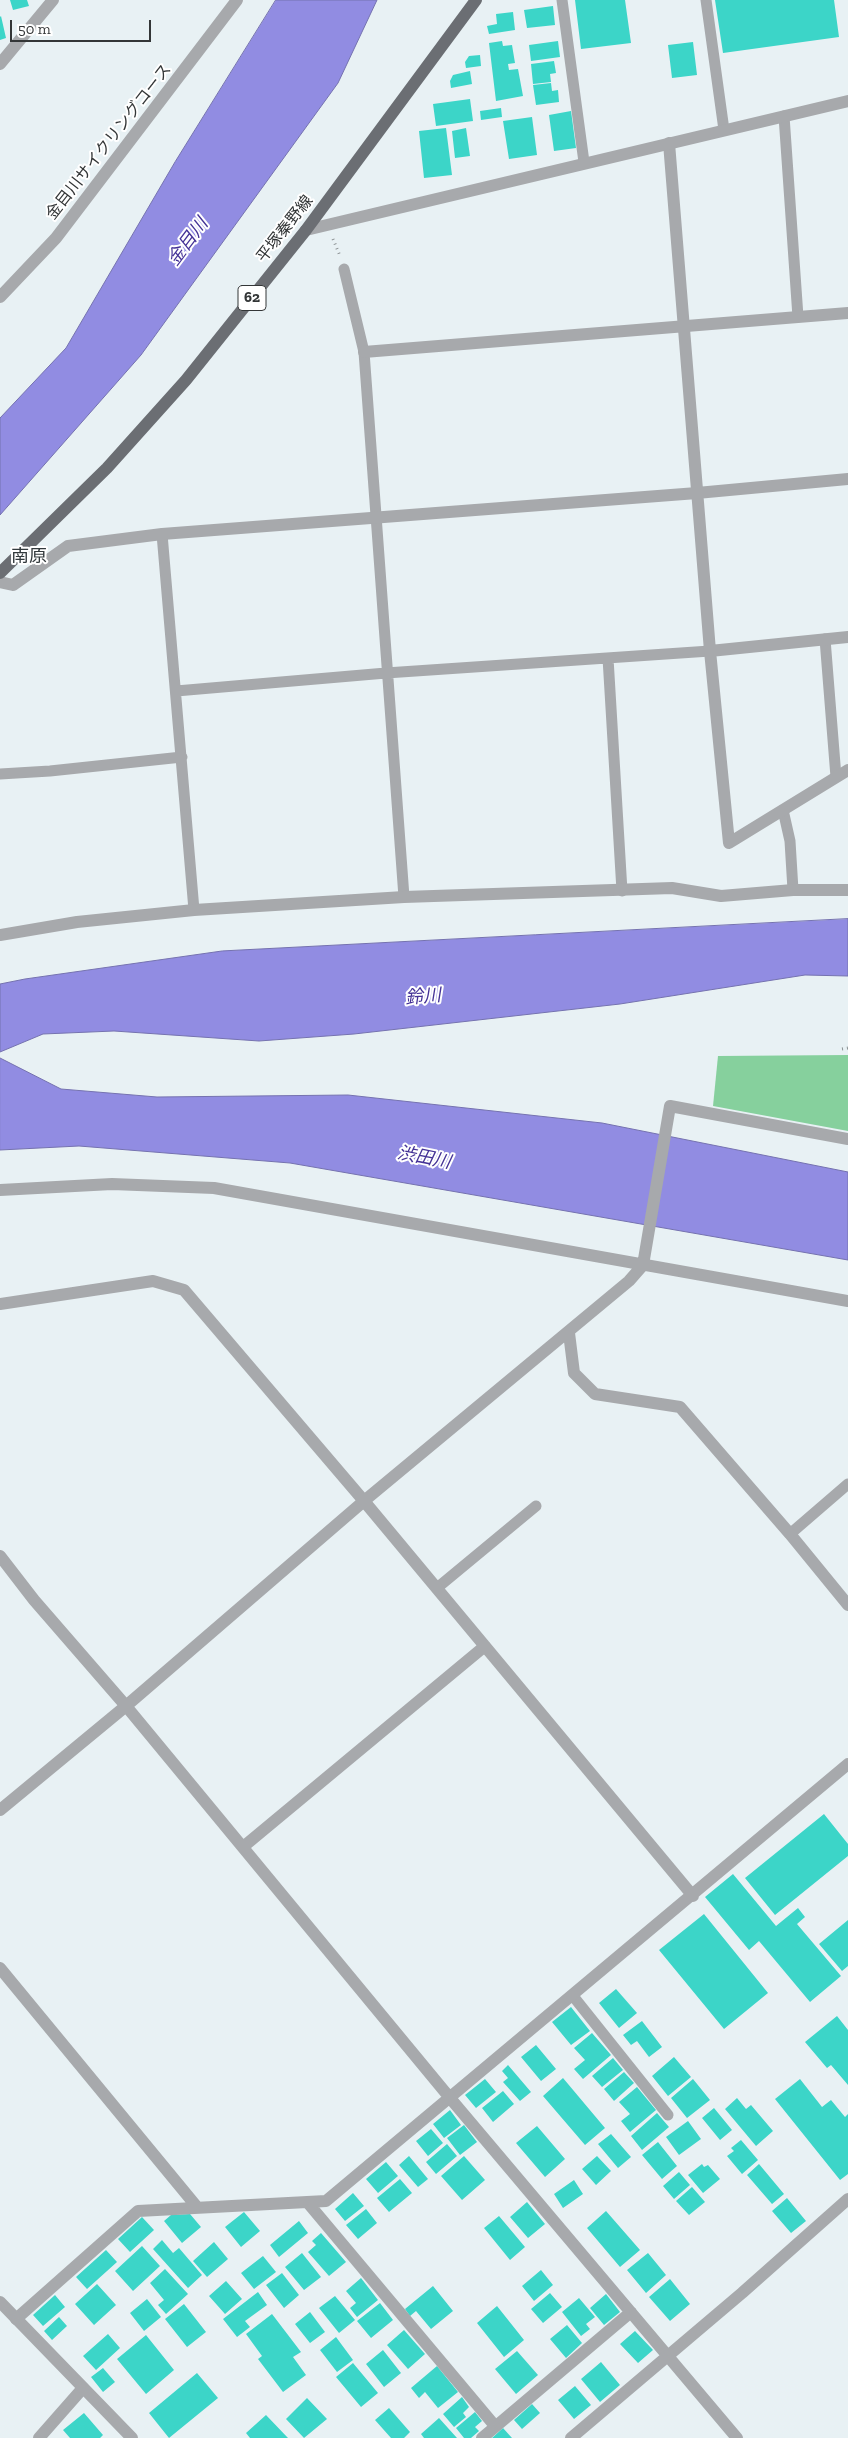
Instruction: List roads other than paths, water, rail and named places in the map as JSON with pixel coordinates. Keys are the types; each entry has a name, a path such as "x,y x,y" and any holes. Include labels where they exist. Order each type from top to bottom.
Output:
{"main road":[{"name":"平塚秦野線","path":"0,573 107,468 186,380 306,230 476,0"}],"street":[{"path":"0,64 53,0"},
{"name":"金目川サイクリングコース","path":"0,297 56,238 237,0"},
{"path":"306,230 584,162 848,101"},
{"path":"669,143 710,651 728,843 848,770"},
{"path":"364,352 848,313"},
{"path":"0,582 13,585 68,546 162,534 697,493 848,479"},
{"path":"710,651 848,637"},
{"path":"0,935 77,922 194,910 404,897 672,888 721,896 793,890 848,890"},
{"path":"0,1810 126,1706 364,1502 569,1333 629,1281 642,1265 670,1106 848,1139"},
{"path":"0,1190 112,1184 214,1188 848,1301"},
{"path":"0,1304 153,1281 184,1290 485,1646 693,1896"},
{"path":"569,1333 574,1373 595,1394 680,1407 848,1604"},
{"path":"0,1556 34,1600 126,1706 450,2098 737,2438"},
{"path":"243,1847 485,1646"},
{"path":"16,2319 138,2210 326,2201 693,1896 848,1764"},
{"path":"0,1968 197,2207"},
{"path":"571,2438 742,2293 848,2199"},
{"path":"308,2203 496,2426"},
{"path":"0,2302 132,2438"},
{"path":"482,2438 631,2312"},
{"path":"39,2438 83,2388"}],"lane":[{"path":"562,0 584,162"},
{"path":"706,0 724,130"},
{"path":"784,116 798,317"},
{"path":"344,269 364,352 386,673 404,897"},
{"path":"162,534 194,910"},
{"path":"825,639 836,777"},
{"path":"176,691 386,673 710,651"},
{"path":"608,658 622,891"},
{"path":"0,774 50,771 182,757"},
{"path":"783,810 790,841 793,890"},
{"path":"790,1534 848,1484"},
{"path":"436,1588 536,1506"},
{"path":"573,1996 668,2116"}],"water":[{"name":"金目川","path":"276,0 377,0 338,83 141,355 0,515 0,418 66,348 175,162"},
{"name":"鈴川","path":"848,919 848,976 805,975 620,1004 354,1034 259,1041 114,1031 43,1034 0,1052 0,984 25,979 222,951"},
{"name":"渋田川","path":"0,1058 61,1089 157,1097 348,1095 602,1123 848,1172 848,1260 290,1163 79,1146 0,1150"}],"district":[{"name":"南原","path":"29,557"}]}
